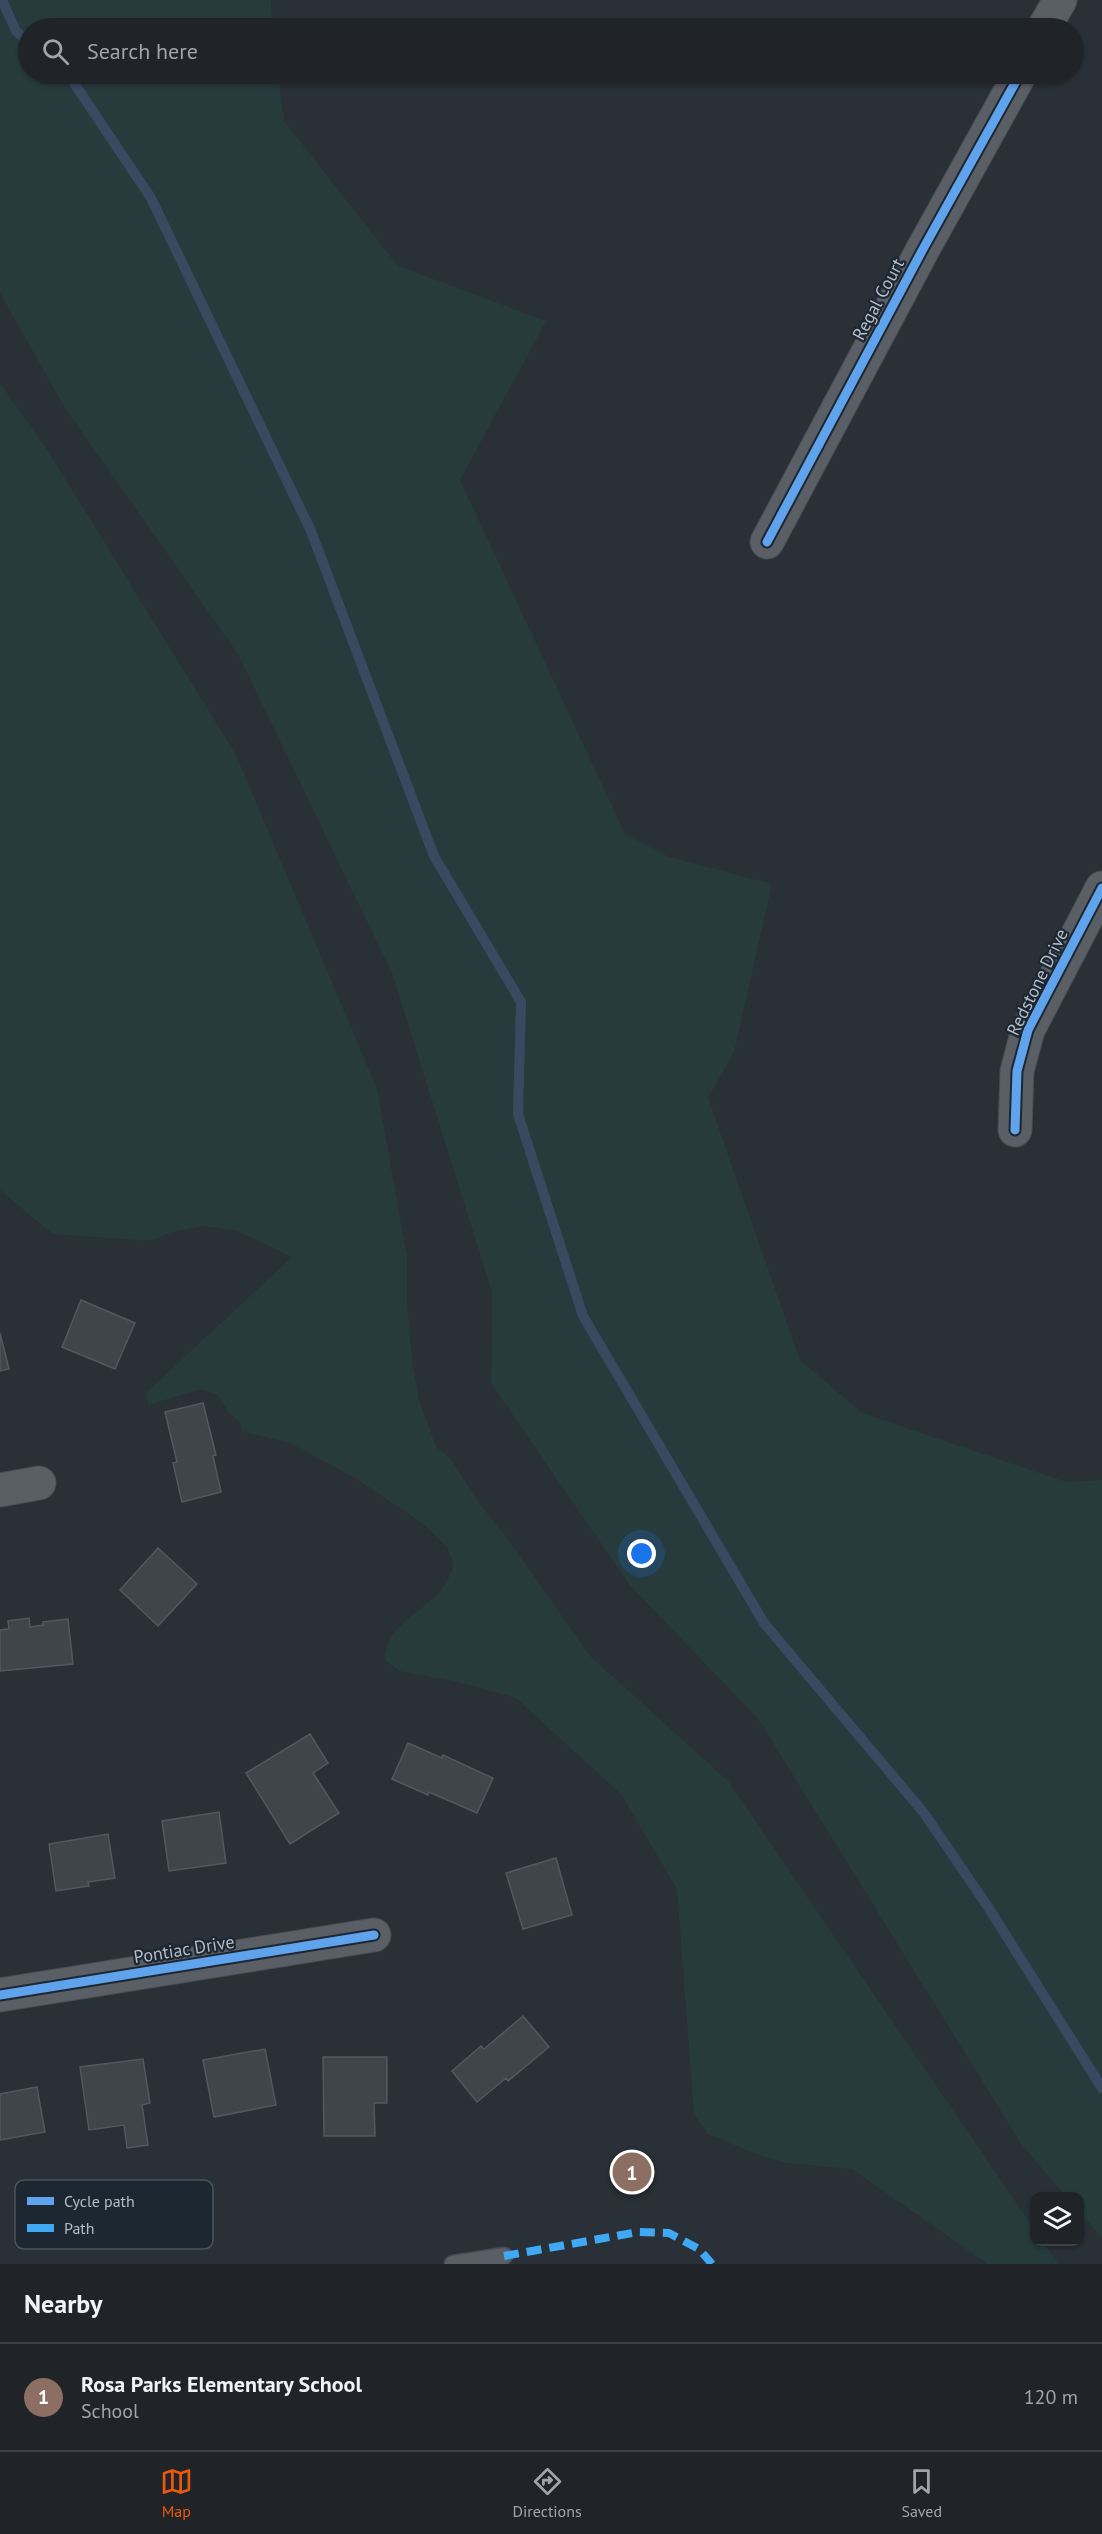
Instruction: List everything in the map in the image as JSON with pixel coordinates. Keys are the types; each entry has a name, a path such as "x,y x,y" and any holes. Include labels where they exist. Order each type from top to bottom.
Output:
{"street":[{"path":"1050,18 1060,0"},
{"name":"Regal Court","path":"767,542 923,249 1014,84"},
{"name":"Redstone Drive","path":"1015,1130 1017,1071 1028,1030 1102,888"},
{"path":"0,1490 39,1483"},
{"name":"Pontiac Drive","path":"0,1995 374,1935"}],"lane":[{"path":"453,2264 504,2256"}],"green space":[{"path":"0,0 271,0 272,18 18,18 18,84 279,84 284,121 398,266 546,321 460,480 625,834 669,857 772,884 734,1052 708,1098 800,1360 862,1413 1066,1482 1102,1480 1102,2238 1084,2217 1084,2192 1063,2192 1022,2145 759,1720 629,1584 491,1383 492,1292 392,973 238,654 65,408 0,293"},
{"path":"0,383 51,456 236,755 377,1089 407,1257 407,1302 412,1359 419,1400 436,1447 449,1457 479,1503 507,1538 590,1656 728,1781 1030,2223 1030,2246 1046,2246 1058,2264 988,2264 852,2169 786,2163 759,2155 708,2134 694,2114 677,1889 621,1794 516,1698 458,1682 399,1671 385,1660 386,1649 395,1632 436,1596 447,1581 454,1564 447,1547 425,1525 357,1479 290,1443 241,1431 240,1422 228,1412 219,1396 201,1389 148,1405 146,1393 292,1257 237,1231 204,1226 172,1232 151,1241 53,1234 0,1190"}],"building":[{"path":"81,1300 135,1323 115,1369 62,1347"},
{"path":"0,1333 9,1369 0,1371"},
{"path":"203,1403 216,1455 213,1456 221,1492 182,1502 173,1463 177,1462 165,1412"},
{"path":"158,1548 197,1584 158,1626 120,1590"},
{"path":"29,1618 30,1627 43,1625 43,1622 68,1619 73,1664 0,1671 0,1630 9,1629 8,1621"},
{"path":"310,1734 328,1763 313,1773 339,1813 290,1844 246,1773"},
{"path":"408,1743 442,1758 443,1755 493,1778 477,1813 392,1779"},
{"path":"219,1812 226,1863 169,1871 162,1821"},
{"path":"108,1834 115,1878 88,1882 89,1886 56,1891 49,1844"},
{"path":"556,1858 572,1915 523,1929 506,1873"},
{"path":"523,2016 549,2047 508,2081 506,2078 477,2102 452,2071 481,2046 484,2049"},
{"path":"265,2049 276,2105 214,2117 203,2060"},
{"path":"323,2057 387,2057 387,2103 374,2103 375,2136 324,2136"},
{"path":"143,2059 150,2103 142,2105 148,2145 127,2148 124,2125 89,2130 80,2067"},
{"path":"37,2087 45,2132 0,2140 0,2094"}],"waterway":[{"path":"2,0 18,33"},
{"path":"75,84 151,198 311,531 434,856 521,1002 518,1114 583,1316 764,1623 924,1813 988,1907 1102,2088"}],"marked path":[{"path":"504,2256 638,2232 669,2233 699,2249 712,2264"}],"cycle path":[{"path":"767,542 923,249 1014,84"},
{"path":"1015,1130 1017,1071 1028,1030 1102,888"},
{"path":"0,1995 374,1935"}],"place":[{"name":"Rosa Parks Elementary School","path":"632,2172"}]}
